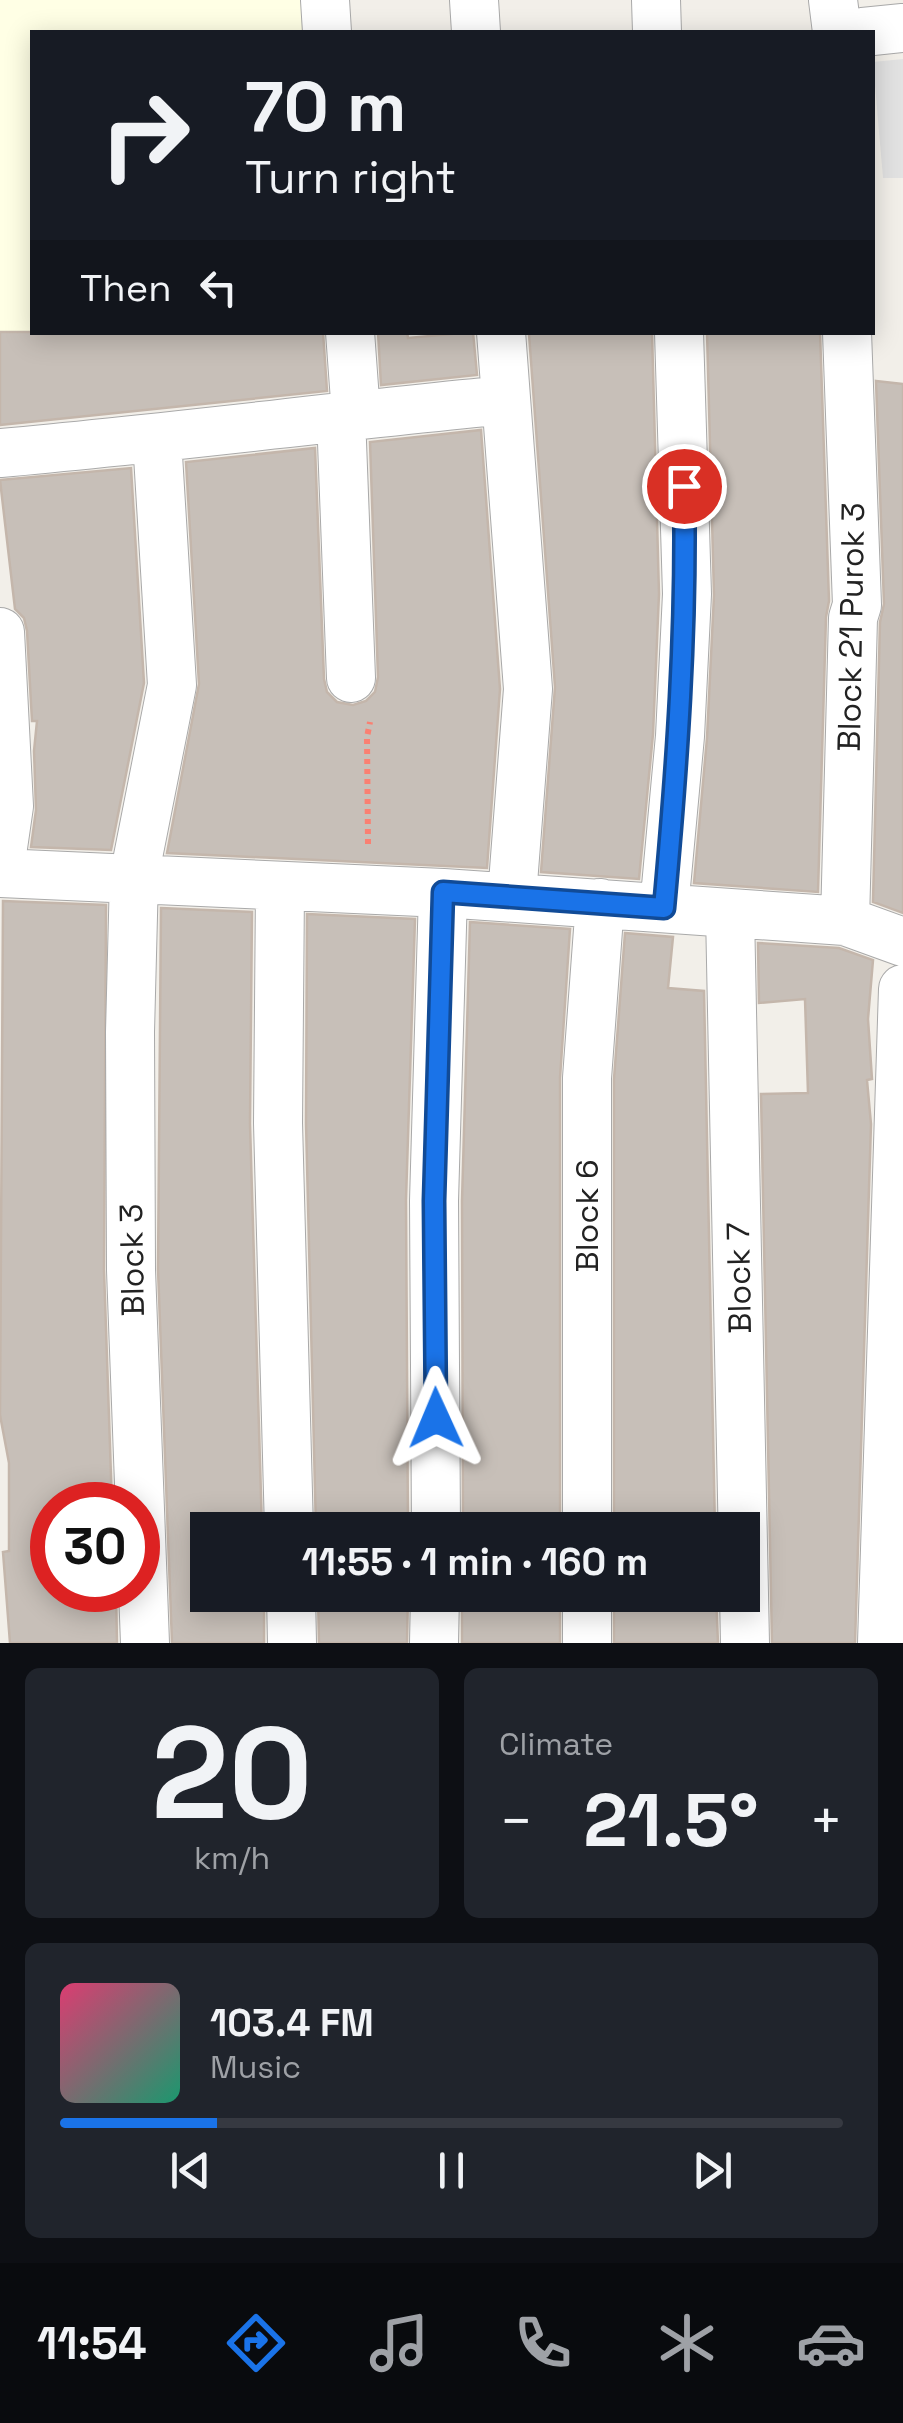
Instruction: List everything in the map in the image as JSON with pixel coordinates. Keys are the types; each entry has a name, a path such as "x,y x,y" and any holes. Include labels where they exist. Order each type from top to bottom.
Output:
{"street":[{"path":"325,0 328,30"},
{"path":"474,0 476,30"},
{"path":"656,0 658,30"},
{"path":"834,0 836,30"},
{"path":"875,31 903,28"},
{"path":"350,335 350,678"},
{"path":"664,908 680,736 686,594 679,335"},
{"name":"Block 21 Purok 3","path":"845,921 853,618 857,604 847,335"},
{"path":"502,342 528,689 512,896"},
{"path":"0,453 157,440 506,400"},
{"name":"Block 3","path":"145,1643 130,1270 134,876 172,685 157,440"},
{"path":"0,632 9,806 0,871 134,876 280,888 512,896 845,921 903,942"},
{"path":"280,888 278,1123 289,1512"},
{"path":"436,1512 434,1201 443,892"},
{"name":"Block 6","path":"587,1512 587,1078 600,903"},
{"name":"Block 7","path":"730,913 745,1643"},
{"path":"882,1643 903,988"},
{"path":"291,1612 292,1643"},
{"path":"434,1643 435,1612"},
{"path":"587,1612 587,1643"}],"path":[{"path":"366,737 368,890"}],"shaded area":[{"path":"0,0 310,0 313,30 30,30 30,331 0,334"},
{"path":"903,59 903,178 883,178 875,62"}],"building":[{"path":"0,332 323,335 327,391 0,425"},
{"path":"378,335 408,338 473,335 477,375 381,385"},
{"path":"529,335 652,335 659,594 653,734 639,879 541,872 555,687"},
{"path":"707,335 820,335 829,601 818,892 694,883 714,595"},
{"path":"876,381 903,384 903,913 873,902 880,622 884,604"},
{"path":"481,430 500,689 487,868 167,853 199,684 186,462 315,448 324,679 327,692 337,702 353,705 366,701 375,692 378,677 370,442"},
{"path":"131,468 144,683 111,850 31,847 36,810 37,721 32,721 27,631 24,618 15,609 0,480"},
{"path":"3,901 106,905 104,1270 111,1482 30,1482 30,1612 116,1612 117,1643 10,1643 3,1552 9,1551 9,1463 0,1415"},
{"path":"161,908 252,912 250,1124 261,1512 190,1512 190,1612 264,1612 264,1643 172,1643 158,1269"},
{"path":"307,914 415,919 406,1200 408,1512 316,1512 306,1123"},
{"path":"470,922 570,929 560,1078 560,1512 463,1512 462,1201"},
{"path":"625,933 673,937 668,988 704,991 715,1512 614,1512 614,1079"},
{"path":"758,943 839,948 873,960 868,1019 872,1079 867,1080 871,1124 855,1643 772,1643 761,1094 808,1093 805,999 759,1003"},
{"path":"318,1612 408,1612 407,1643 319,1643"},
{"path":"462,1612 560,1612 560,1643 462,1643"},
{"path":"614,1612 717,1612 718,1643 614,1643"}],"route":[{"path":"436,1418 434,1201 443,892 664,908 680,736 686,594 684,486"}]}
